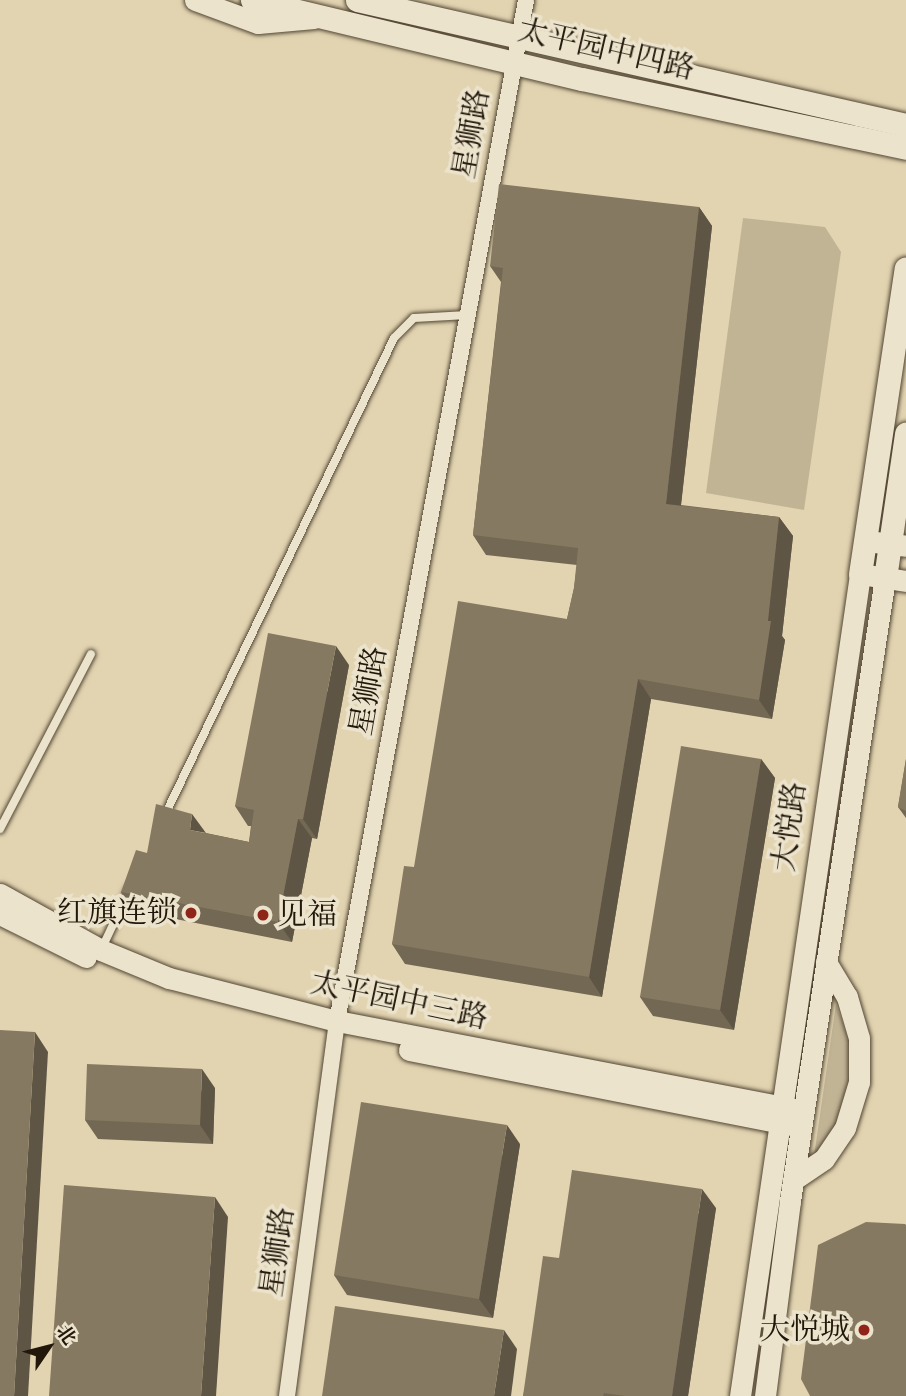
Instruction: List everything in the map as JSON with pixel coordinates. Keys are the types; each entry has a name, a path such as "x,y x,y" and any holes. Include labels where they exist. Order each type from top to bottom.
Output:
{"main road":[{"name":"太平园中四路","path":"253,0 514,60 582,79 906,148"},
{"path":"357,0 519,34 591,55 906,124"},
{"name":"大悦路","path":"860,574 906,268"},
{"path":"895,580 906,434"}],"street":[{"path":"195,0 258,23 320,17"},
{"name":"星狮路","path":"287,1396 336,1028 526,0"},
{"path":"867,541 898,545"},
{"path":"765,1396 793,1180 826,962 895,580 860,574"},
{"name":"大悦路","path":"740,1396 860,574"},
{"name":"太平园中三路","path":"0,894 101,950 169,978 336,1028"},
{"name":"太平园中三路","path":"0,914 161,988 336,1028 802,1119"},
{"path":"793,1180 824,1159 845,1128 859,1082 859,1038 847,997 826,962"}],"lane":[{"path":"160,825 394,338 414,318 467,315"},
{"path":"0,829 91,654"},
{"path":"101,950 137,875"}],"shaded area":[{"path":"743,218 825,227 841,252 804,510 706,493"},
{"path":"836,1004 850,1043 850,1077 843,1111 830,1140 814,1156"}],"building":[{"path":"499,184 699,207 666,504 779,517 768,621 771,621 759,700 638,679 589,977 392,944 404,866 414,867 458,601 567,619 574,588 578,548 473,535 503,268 490,266"},
{"path":"268,633 336,646 303,819 298,819 278,922 121,892 136,850 147,853 156,804 192,814 190,830 249,842 254,810 235,806"},
{"path":"681,746 761,759 720,1010 640,997"},
{"path":"906,759 906,811 898,807"},
{"path":"0,1030 35,1032 14,1396 0,1396"},
{"path":"87,1064 202,1069 200,1125 85,1120"},
{"path":"361,1102 507,1125 479,1299 334,1275"},
{"path":"572,1170 702,1189 672,1396 604,1393 603,1396 523,1396 543,1256 559,1258"},
{"path":"64,1185 215,1197 201,1396 49,1396"},
{"name":"大悦城","path":"866,1222 906,1225 906,1396 810,1396 801,1379 818,1245"},
{"path":"335,1306 504,1330 494,1396 322,1396"}],"place":[{"name":"红旗连锁","path":"191,913"},
{"name":"见福","path":"263,915"},
{"name":"大悦城","path":"864,1330"}]}
